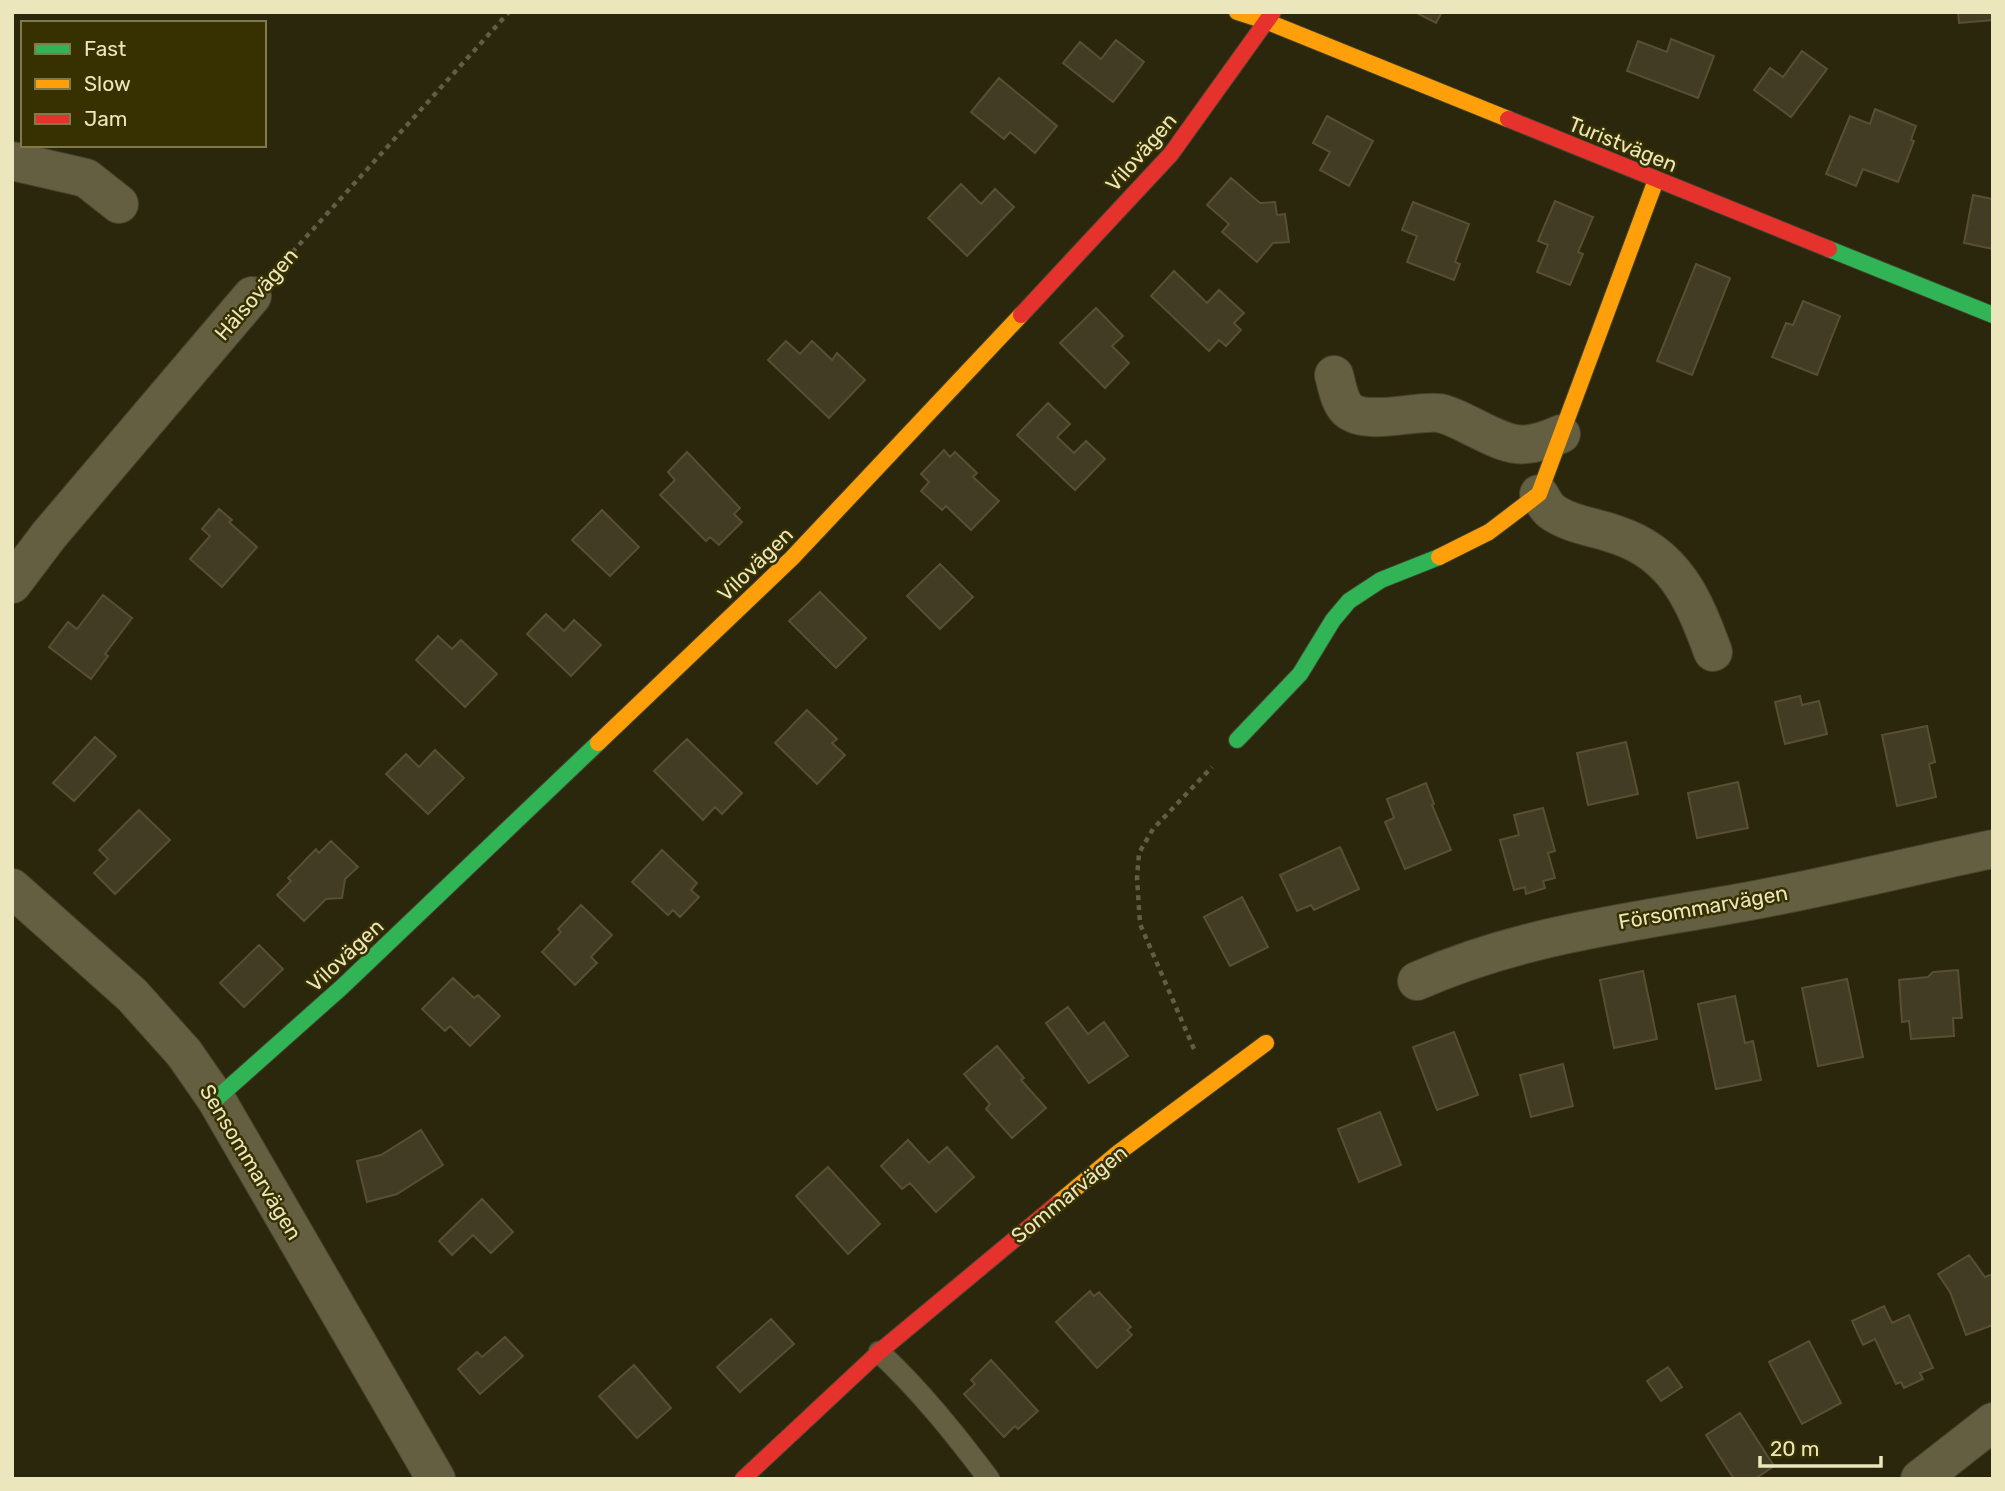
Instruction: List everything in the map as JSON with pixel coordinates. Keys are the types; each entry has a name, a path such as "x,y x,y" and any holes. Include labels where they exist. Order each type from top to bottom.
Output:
{"street":[{"name":"Turistvägen","path":"1237,12 1270,17 1656,180 1993,315"},
{"name":"Vilovägen","path":"216,1099 342,987 810,539 1171,154 1270,17"},
{"path":"12,161 86,178 119,204"},
{"path":"1237,740 1300,674 1338,614 1356,594 1381,579 1454,551 1491,532 1516,515 1539,494 1656,180"},
{"name":"Hälsovägen","path":"12,584 49,535 252,296"},
{"path":"1334,375 1341,399 1349,411 1367,417 1397,417 1430,412 1449,415 1506,443 1523,446 1542,443 1561,434"},
{"path":"1539,494 1549,510 1586,527 1620,535 1654,553 1682,581 1698,612 1713,652"},
{"name":"Försommarvägen","path":"1417,981 1460,962 1614,923 1718,907 1993,849"},
{"name":"Sensommarvägen","path":"12,888 132,995 184,1053 216,1099 436,1479"},
{"name":"Sommarvägen","path":"743,1479 879,1352 1118,1153 1266,1043"},
{"path":"1920,1479 1993,1422"}],"lane":[{"path":"879,1352 919,1392 989,1479"}],"path":[{"name":"Hälsovägen","path":"252,296 509,12"},
{"path":"1209,1085 1140,924 1137,878 1139,853 1153,829 1237,740"}],"building":[{"path":"1415,12 1442,12 1436,23"},
{"path":"1958,12 1993,12 1993,20 1959,23"},
{"path":"1671,39 1714,56 1698,98 1627,71 1638,41 1667,52"},
{"path":"1116,40 1144,62 1113,102 1063,63 1080,42 1101,59"},
{"path":"1802,51 1827,69 1791,117 1754,90 1770,68 1783,77"},
{"path":"999,78 1057,126 1035,153 1010,132 1004,139 971,112"},
{"path":"1875,109 1916,126 1911,140 1914,141 1898,182 1863,169 1856,186 1826,174 1850,116 1870,124"},
{"path":"1327,116 1373,141 1349,186 1320,170 1330,152 1313,143"},
{"path":"1231,178 1260,203 1275,202 1277,215 1285,214 1289,242 1273,243 1257,262 1222,232 1229,224 1207,205"},
{"path":"961,184 981,204 995,189 1014,207 967,256 928,218"},
{"path":"1973,195 1993,199 1993,249 1964,243"},
{"path":"1555,201 1593,217 1578,252 1583,254 1570,285 1537,272 1548,245 1538,241"},
{"path":"1413,202 1469,224 1455,262 1460,264 1454,280 1407,262 1417,236 1402,230"},
{"path":"1696,264 1730,278 1692,375 1657,361"},
{"path":"1174,271 1207,303 1219,290 1244,313 1234,323 1241,330 1226,346 1219,340 1209,351 1151,296"},
{"path":"1803,301 1840,316 1817,375 1772,357 1786,323 1793,325"},
{"path":"1096,308 1123,336 1112,346 1129,363 1105,388 1060,343"},
{"path":"786,341 800,354 812,341 832,360 837,353 865,380 829,418 768,360"},
{"path":"1048,403 1070,424 1057,437 1074,453 1086,441 1105,459 1075,490 1017,435"},
{"path":"944,450 950,457 955,452 977,473 973,477 999,501 971,530 946,506 942,510 921,491 929,482 921,474"},
{"path":"687,452 740,508 734,514 742,522 719,545 710,537 706,541 660,495 675,480 668,472"},
{"path":"219,509 232,520 229,522 257,547 222,587 190,559 210,536 202,529"},
{"path":"602,510 639,547 610,576 572,540"},
{"path":"940,564 973,597 940,629 907,596"},
{"path":"820,592 866,638 836,668 789,621"},
{"path":"103,595 132,618 105,654 108,656 91,679 49,647 68,622 77,629"},
{"path":"546,614 564,631 574,620 601,645 571,676 527,634"},
{"path":"438,636 452,649 461,640 497,674 465,707 416,660"},
{"path":"1800,696 1802,705 1819,701 1827,734 1785,744 1775,702"},
{"path":"807,710 837,739 832,743 845,755 817,784 775,743"},
{"path":"1927,726 1935,762 1929,764 1936,797 1897,806 1882,735"},
{"path":"95,737 116,756 74,801 53,783"},
{"path":"687,739 742,793 722,814 715,807 703,820 654,771"},
{"path":"1626,742 1638,794 1588,805 1577,753"},
{"path":"435,750 464,778 428,814 386,774 406,754 419,767"},
{"path":"1738,782 1748,828 1697,838 1688,793"},
{"path":"1426,783 1451,850 1405,869 1385,822 1394,818 1387,799"},
{"path":"1543,808 1555,851 1548,853 1555,878 1543,881 1545,888 1526,894 1525,887 1514,890 1500,840 1519,835 1514,815"},
{"path":"139,810 170,840 115,894 94,873 108,859 99,850"},
{"path":"331,841 358,867 345,879 342,898 326,899 304,921 277,895 291,881 288,878 316,849 319,853"},
{"path":"1340,847 1359,889 1314,910 1311,905 1297,911 1280,875"},
{"path":"662,850 697,883 691,890 699,897 680,917 673,910 668,915 632,882"},
{"path":"1242,897 1268,947 1230,966 1204,917"},
{"path":"581,905 612,935 591,957 597,963 575,985 542,952 561,932 558,929"},
{"path":"259,945 283,969 244,1007 220,983"},
{"path":"1958,970 1962,1018 1953,1018 1954,1036 1911,1039 1909,1021 1902,1022 1899,980 1928,977 1933,972"},
{"path":"1643,971 1657,1039 1614,1048 1600,980"},
{"path":"453,978 474,998 478,995 500,1016 470,1046 450,1026 445,1031 422,1009"},
{"path":"1847,979 1863,1057 1818,1066 1802,988"},
{"path":"1735,996 1745,1043 1753,1041 1761,1080 1716,1089 1698,1004"},
{"path":"1068,1007 1088,1034 1104,1022 1128,1056 1089,1083 1046,1023"},
{"path":"1454,1032 1478,1095 1437,1110 1413,1047"},
{"path":"997,1046 1024,1078 1021,1080 1046,1108 1012,1138 986,1109 990,1104 964,1074"},
{"path":"1563,1064 1573,1106 1531,1117 1520,1075"},
{"path":"1380,1112 1401,1165 1359,1182 1338,1129"},
{"path":"421,1130 443,1165 397,1194 367,1202 357,1161 381,1155"},
{"path":"908,1140 929,1163 947,1147 974,1177 936,1212 910,1183 902,1189 881,1166"},
{"path":"828,1167 880,1224 848,1254 796,1196"},
{"path":"482,1199 513,1232 491,1253 473,1235 452,1255 439,1241"},
{"path":"1969,1255 1985,1277 1993,1274 1993,1325 1966,1335 1950,1292 1938,1274"},
{"path":"1090,1291 1094,1296 1099,1292 1131,1327 1127,1330 1132,1335 1097,1368 1056,1322"},
{"path":"1884,1306 1892,1323 1909,1315 1933,1368 1920,1373 1923,1379 1904,1388 1901,1382 1896,1384 1875,1339 1863,1345 1852,1321"},
{"path":"771,1319 794,1344 740,1392 717,1367"},
{"path":"505,1337 523,1356 480,1394 458,1369 477,1352 482,1357"},
{"path":"1809,1341 1841,1403 1802,1424 1769,1362"},
{"path":"991,1360 1038,1411 1018,1429 1015,1426 1004,1437 964,1394 975,1384 971,1380"},
{"path":"634,1365 671,1408 637,1438 599,1396"},
{"path":"1668,1367 1682,1387 1661,1401 1647,1381"},
{"path":"1740,1413 1774,1466 1755,1479 1734,1479 1706,1435"}],"traffic: fast":[{"path":"1829,249 1993,315"},
{"path":"1237,740 1300,674 1333,620 1349,601 1381,580 1439,557"},
{"path":"216,1099 342,987 598,743"}],"traffic: slow":[{"path":"1237,12 1508,119"},
{"path":"1439,557 1489,532 1539,494 1656,180"},
{"path":"598,743 792,558 1021,315"},
{"path":"1057,1204 1118,1153 1266,1043"}],"traffic: jam":[{"path":"1021,315 1171,154 1273,12"},
{"path":"1508,119 1829,249"},
{"path":"743,1479 879,1352 1057,1204"}]}
